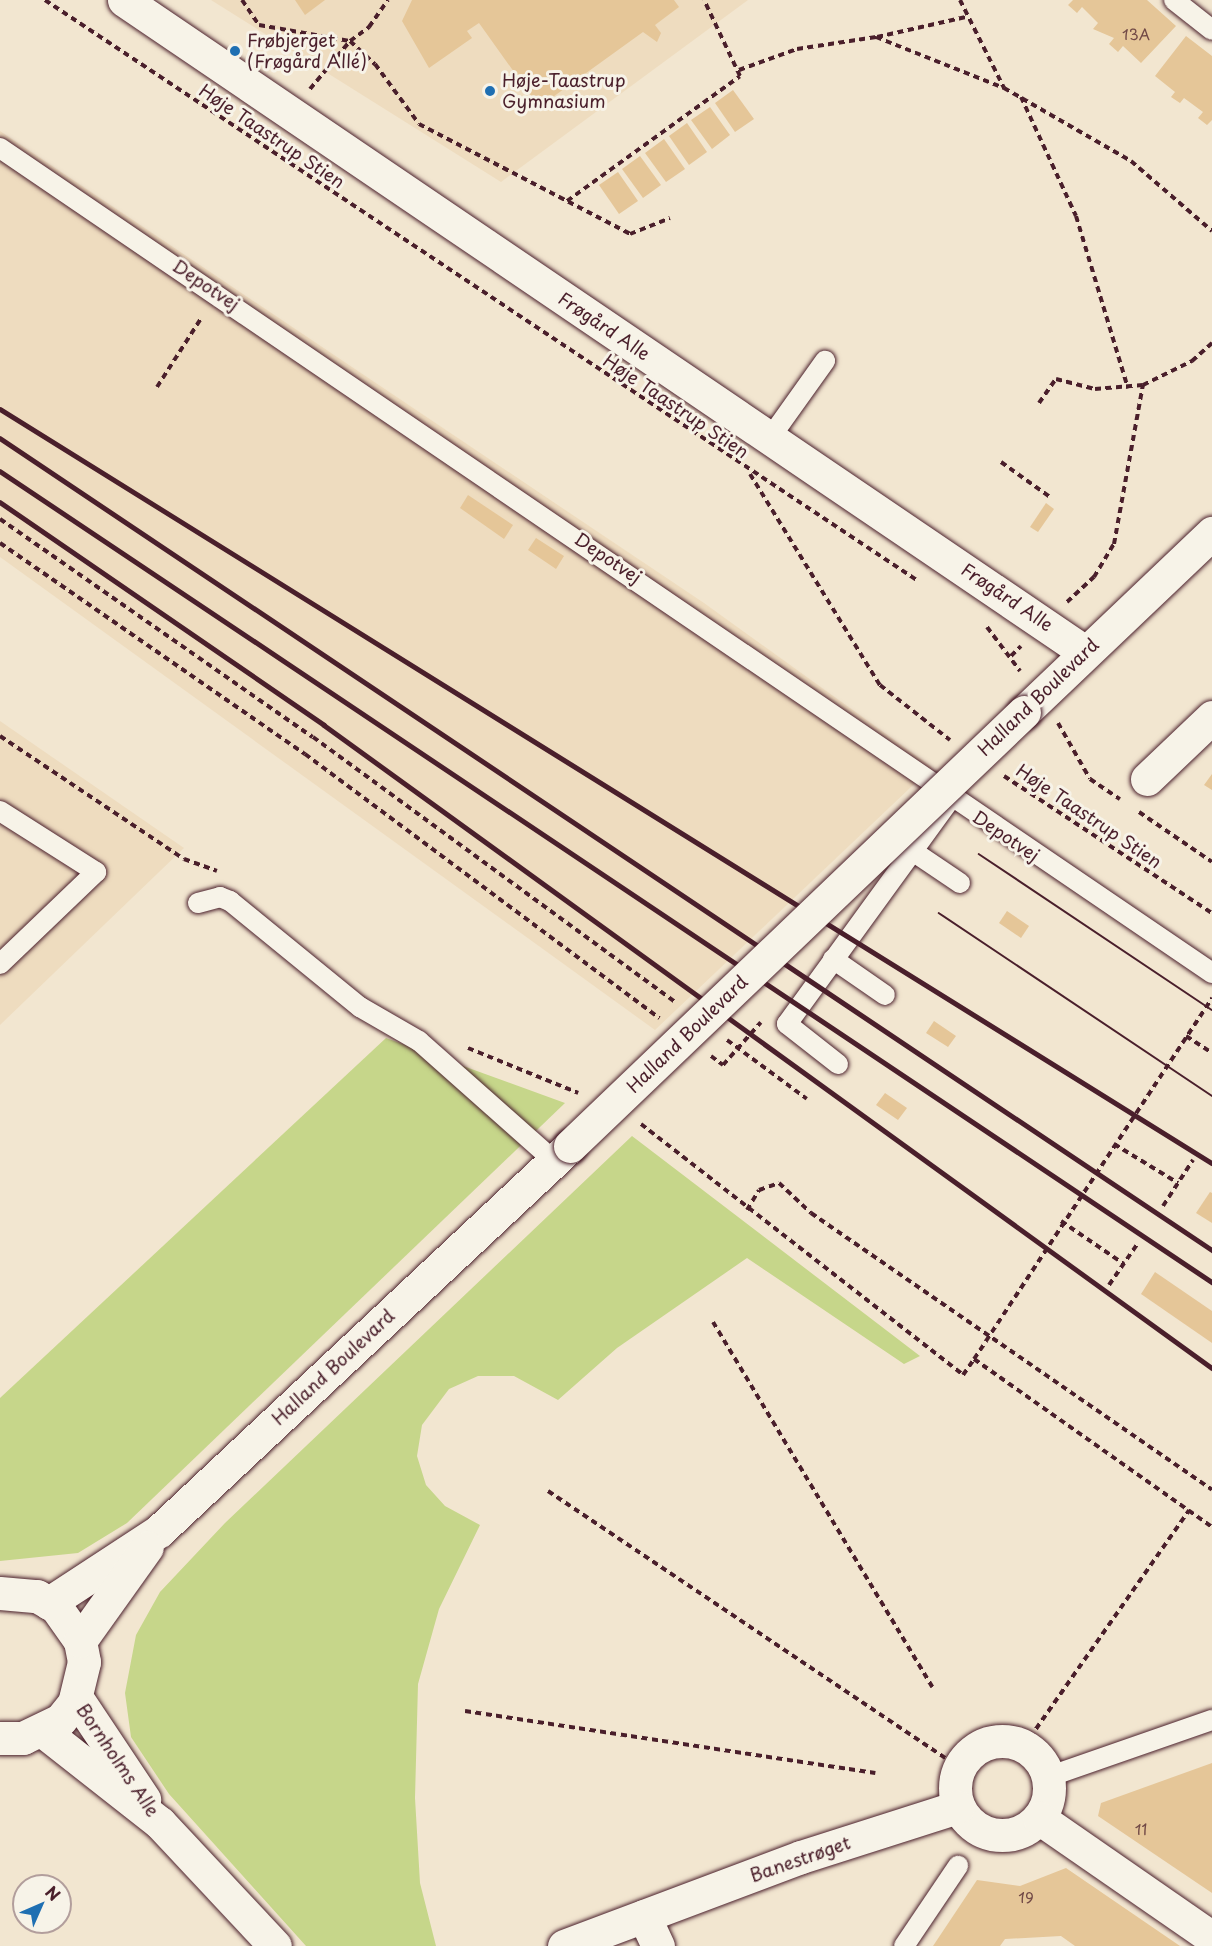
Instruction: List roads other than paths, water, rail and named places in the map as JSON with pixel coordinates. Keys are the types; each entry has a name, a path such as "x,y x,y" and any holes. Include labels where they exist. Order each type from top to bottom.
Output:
{"street":[{"name":"Frøgård Alle","path":"124,0 770,438 1046,622 1085,652"},
{"name":"Halland Boulevard","path":"49,1603 159,1531 562,1153 1030,704 1212,533"},
{"path":"1147,779 1212,717"},
{"name":"Halland Boulevard","path":"80,1641 159,1531"},
{"path":"0,1593 16,1591 49,1603 70,1622 80,1641 84,1662 76,1697 60,1720 43,1731 0,1738"},
{"name":"Bornholms Alle","path":"76,1697 160,1823"},
{"name":"Bornholms Alle","path":"43,1731 160,1823 275,1946"},
{"path":"987,1743 1024,1746 1048,1777 1050,1791 1039,1818 1016,1834 995,1835 976,1828 958,1807 954,1787 959,1767 987,1743"},
{"name":"Banestrøget","path":"564,1946 958,1807"},
{"path":"1039,1818 1212,1938"},
{"path":"644,1916 658,1946"}],"lane":[{"path":"1174,0 1212,30"},
{"name":"Depotvej","path":"0,147 218,292 798,687 950,798 1212,973"},
{"path":"770,438 825,361"},
{"path":"838,1064 787,1024 950,798"},
{"path":"0,811 96,872 0,964"},
{"path":"911,850 960,883"},
{"path":"198,903 220,897 230,902 360,1007 419,1041 562,1153"},
{"path":"833,959 885,995"},
{"path":"1048,1777 1212,1720"},
{"path":"904,1946 958,1866"}],"tram line":[{"path":"979,854 1212,1010"},
{"path":"939,913 1212,1096"}],"railway":[{"path":"0,409 1212,1163"},
{"path":"0,438 1212,1250"},
{"path":"0,471 1212,1282"},
{"path":"0,502 324,725 1212,1368"}],"place":[{"name":"Frøbjerget (Frøgård Allé)","path":"235,51"},
{"name":"Høje-Taastrup Gymnasium","path":"490,91"}]}
